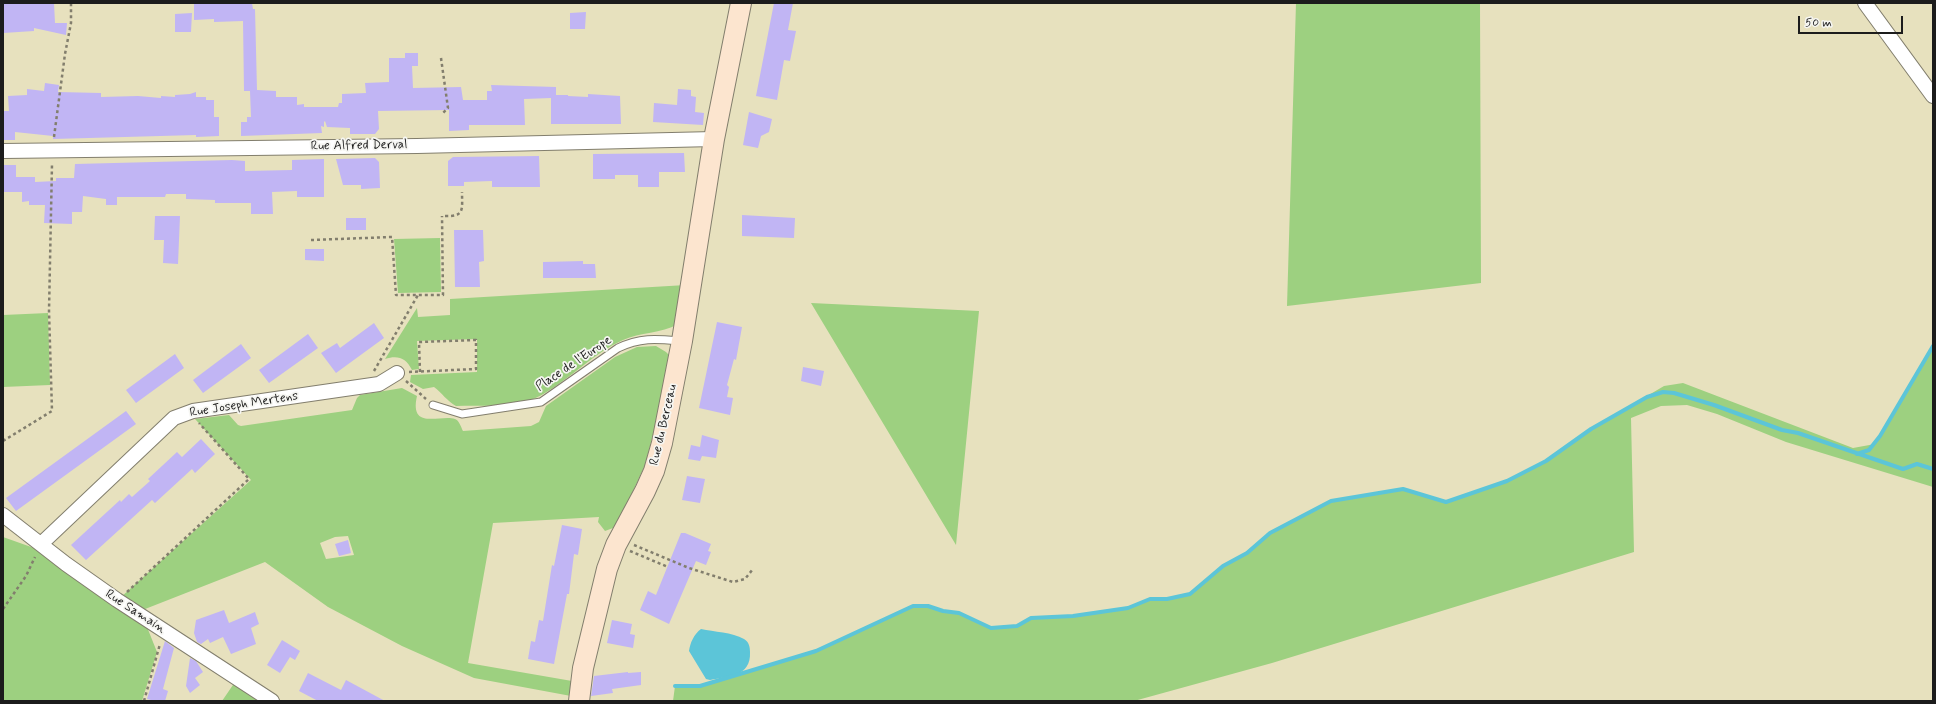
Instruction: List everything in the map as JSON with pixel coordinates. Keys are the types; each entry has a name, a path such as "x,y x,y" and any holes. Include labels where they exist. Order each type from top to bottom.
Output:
{"street":[{"name":"Rue du Berceau","path":"579,701 583,668 597,604 617,542 645,491 654,471 662,443 682,341 714,139 741,3"},
{"path":"1865,3 1933,96"},
{"name":"Rue Alfred Derval","path":"3,150 248,148 714,139"},
{"name":"Rue Joseph Mertens","path":"41,544 168,423 189,412 364,387 379,384 397,373"},
{"name":"Rue Samain","path":"3,516 117,600 272,701"}],"lane":[{"name":"Place de l'Europe","path":"433,405 462,414 541,402 618,348 628,343 643,339 682,341"}],"path":[{"path":"3,441 52,411 48,311 52,149 65,54 71,23 71,3"},
{"path":"441,58 448,108 443,113"},
{"path":"311,240 392,237 396,295 443,295 443,216 454,216 460,213 462,209 462,192"},
{"path":"364,387 418,295"},
{"path":"397,373 420,372 476,369 476,340 419,342 420,372"},
{"path":"397,373 433,405"},
{"path":"117,600 249,479 189,412"},
{"path":"617,542 668,567"},
{"path":"617,542 732,582 745,579 753,569"},
{"path":"3,609 26,576 41,544"},
{"path":"144,701 164,630"}],"green space":[{"path":"1296,3 1480,3 1481,283 1287,306"},
{"path":"440,238 441,292 398,293 394,239"},
{"path":"686,285 678,324 665,330 630,337 612,345 555,387 524,402 490,406 456,406 434,387 423,389 410,382 411,375 477,372 477,339 417,341 419,369 412,370 410,366 401,358 394,357 385,359 417,308 418,317 450,315 450,299"},
{"path":"811,303 979,311 956,545"},
{"path":"48,313 50,385 3,387 3,315"},
{"path":"1933,345 1933,487 1786,442 1717,414 1687,405 1661,406 1631,418 1634,552 1272,663 1134,701 673,701 675,686 700,686 816,651 913,606 928,606 943,611 959,613 992,628 1016,626 1031,618 1073,616 1128,608 1150,599 1167,599 1190,594 1223,566 1247,553 1270,533 1331,501 1403,489 1446,502 1476,492 1507,481 1546,461 1591,429 1664,386 1683,383 1853,448 1875,444"},
{"path":"656,346 666,352 673,359 645,465 622,515 613,528 605,531 598,522 599,517 493,523 468,663 572,681 571,696 474,678 402,646 328,607 265,562 140,611 120,598 251,480 195,419 229,415 238,425 241,426 352,410 357,398 360,395 402,388 417,396 416,407 418,414 422,417 428,419 455,419 459,422 463,431 531,426 539,422 546,406 615,357 637,347","holes":["348,536 354,555 326,559 320,543 335,537"]},
{"path":"3,537 34,548 147,627 157,652 142,701 3,701"},
{"path":"235,682 264,701 222,701"}],"water":[{"path":"701,629 723,632 746,640 750,650 747,666 743,671 731,676 710,680 706,679 689,651 690,645 696,633"}],"building":[{"path":"3,3 54,3 55,23 67,23 66,35 34,28 34,31 3,33"},
{"path":"194,3 252,3 253,9 255,9 257,90 276,91 276,97 297,97 297,105 304,104 304,107 338,107 339,103 342,103 342,94 366,93 365,83 389,82 389,58 405,58 405,53 418,53 418,66 412,66 413,88 461,87 463,100 487,100 487,91 492,91 491,85 556,87 556,95 588,97 588,94 620,96 621,124 551,124 551,98 524,99 525,125 469,125 469,130 449,131 449,110 378,111 379,129 375,134 350,134 350,128 327,127 325,121 324,127 321,126 322,133 241,136 241,122 247,122 247,117 251,117 250,91 244,91 243,21 214,22 214,19 194,20"},
{"path":"774,3 793,3 788,30 796,31 790,61 784,60 777,100 756,96"},
{"path":"586,12 585,29 570,29 570,13"},
{"path":"192,13 191,32 175,32 175,14"},
{"path":"45,83 59,85 58,92 101,93 101,97 138,96 161,98 161,96 175,97 175,95 196,92 196,97 206,97 206,100 214,100 214,117 219,117 219,136 196,137 196,135 53,139 53,136 15,132 15,140 3,140 3,111 9,111 8,96 27,95 27,89 44,91"},
{"path":"678,89 691,90 691,96 696,97 695,112 704,113 703,125 653,122 654,103 677,105"},
{"path":"749,112 772,119 769,132 761,136 758,148 743,145"},
{"path":"684,153 685,172 659,172 659,187 638,187 638,175 615,175 615,179 593,179 593,154"},
{"path":"539,156 540,187 492,187 492,181 464,182 464,186 448,186 448,161 453,157"},
{"path":"375,158 379,162 380,188 361,189 361,185 343,185 336,159"},
{"path":"324,159 324,197 297,197 297,191 272,192 273,214 251,214 251,203 215,203 215,200 186,199 186,194 166,194 165,197 117,197 117,205 106,205 106,199 83,196 82,212 72,212 72,224 44,223 45,205 29,205 29,201 22,202 22,192 3,192 3,165 16,165 16,177 35,177 35,182 56,181 56,178 74,178 75,164 232,160 245,161 245,171 292,170 292,160"},
{"path":"742,215 795,218 794,238 742,236"},
{"path":"155,216 180,216 178,264 163,263 164,240 154,240"},
{"path":"346,218 366,218 366,230 346,230"},
{"path":"454,230 483,230 484,261 479,262 480,287 455,287"},
{"path":"305,249 324,249 324,261 305,260"},
{"path":"583,261 583,264 595,264 596,278 543,278 543,262"},
{"path":"717,322 742,327 736,360 734,359 727,385 729,387 727,397 733,398 730,415 699,408"},
{"path":"374,323 384,338 336,373 321,353 337,343 340,348"},
{"path":"308,334 318,348 269,383 259,370"},
{"path":"241,344 251,358 203,393 193,380"},
{"path":"175,354 184,368 136,403 126,390"},
{"path":"803,367 824,371 821,386 801,381"},
{"path":"126,411 136,424 16,511 6,498"},
{"path":"702,435 719,440 716,458 702,456 700,461 688,459 691,445 700,447"},
{"path":"201,439 215,454 195,473 192,469 155,503 152,500 86,560 71,545 120,500 121,502 129,494 132,497 150,481 148,479 177,452 182,457"},
{"path":"687,476 705,479 700,503 682,500"},
{"path":"562,525 582,529 578,555 574,554 569,594 567,594 554,664 528,659 531,641 535,642 539,620 543,621 552,565 554,566"},
{"path":"681,533 685,533 711,544 708,551 711,552 706,565 696,561 669,624 640,610 648,591 656,595"},
{"path":"348,540 351,553 339,556 335,544"},
{"path":"224,610 229,623 255,612 259,624 251,628 256,644 231,654 223,637 210,643 208,639 201,644 197,642 194,633 196,620"},
{"path":"612,620 632,624 630,634 635,635 633,648 607,643"},
{"path":"282,640 300,651 295,660 290,657 280,673 267,665"},
{"path":"165,641 174,648 163,689 168,691 165,701 155,701 147,699"},
{"path":"190,658 196,661 203,672 195,678 200,685 190,693 186,686"},
{"path":"641,672 641,685 612,689 613,693 591,696 594,676"},
{"path":"308,673 341,690 346,680 385,701 318,701 299,691"}],"waterway":[{"path":"1857,454 1869,450 1880,436 1933,346"},
{"path":"675,686 700,686 816,651 913,606 928,606 943,611 959,613 991,628 1017,626 1031,618 1073,616 1128,608 1150,599 1167,599 1190,594 1223,566 1247,553 1270,533 1331,501 1403,489 1446,502 1507,481 1546,461 1591,429 1647,397 1663,392 1674,393 1714,405 1782,430 1798,433 1903,469 1917,464 1933,469"}]}
